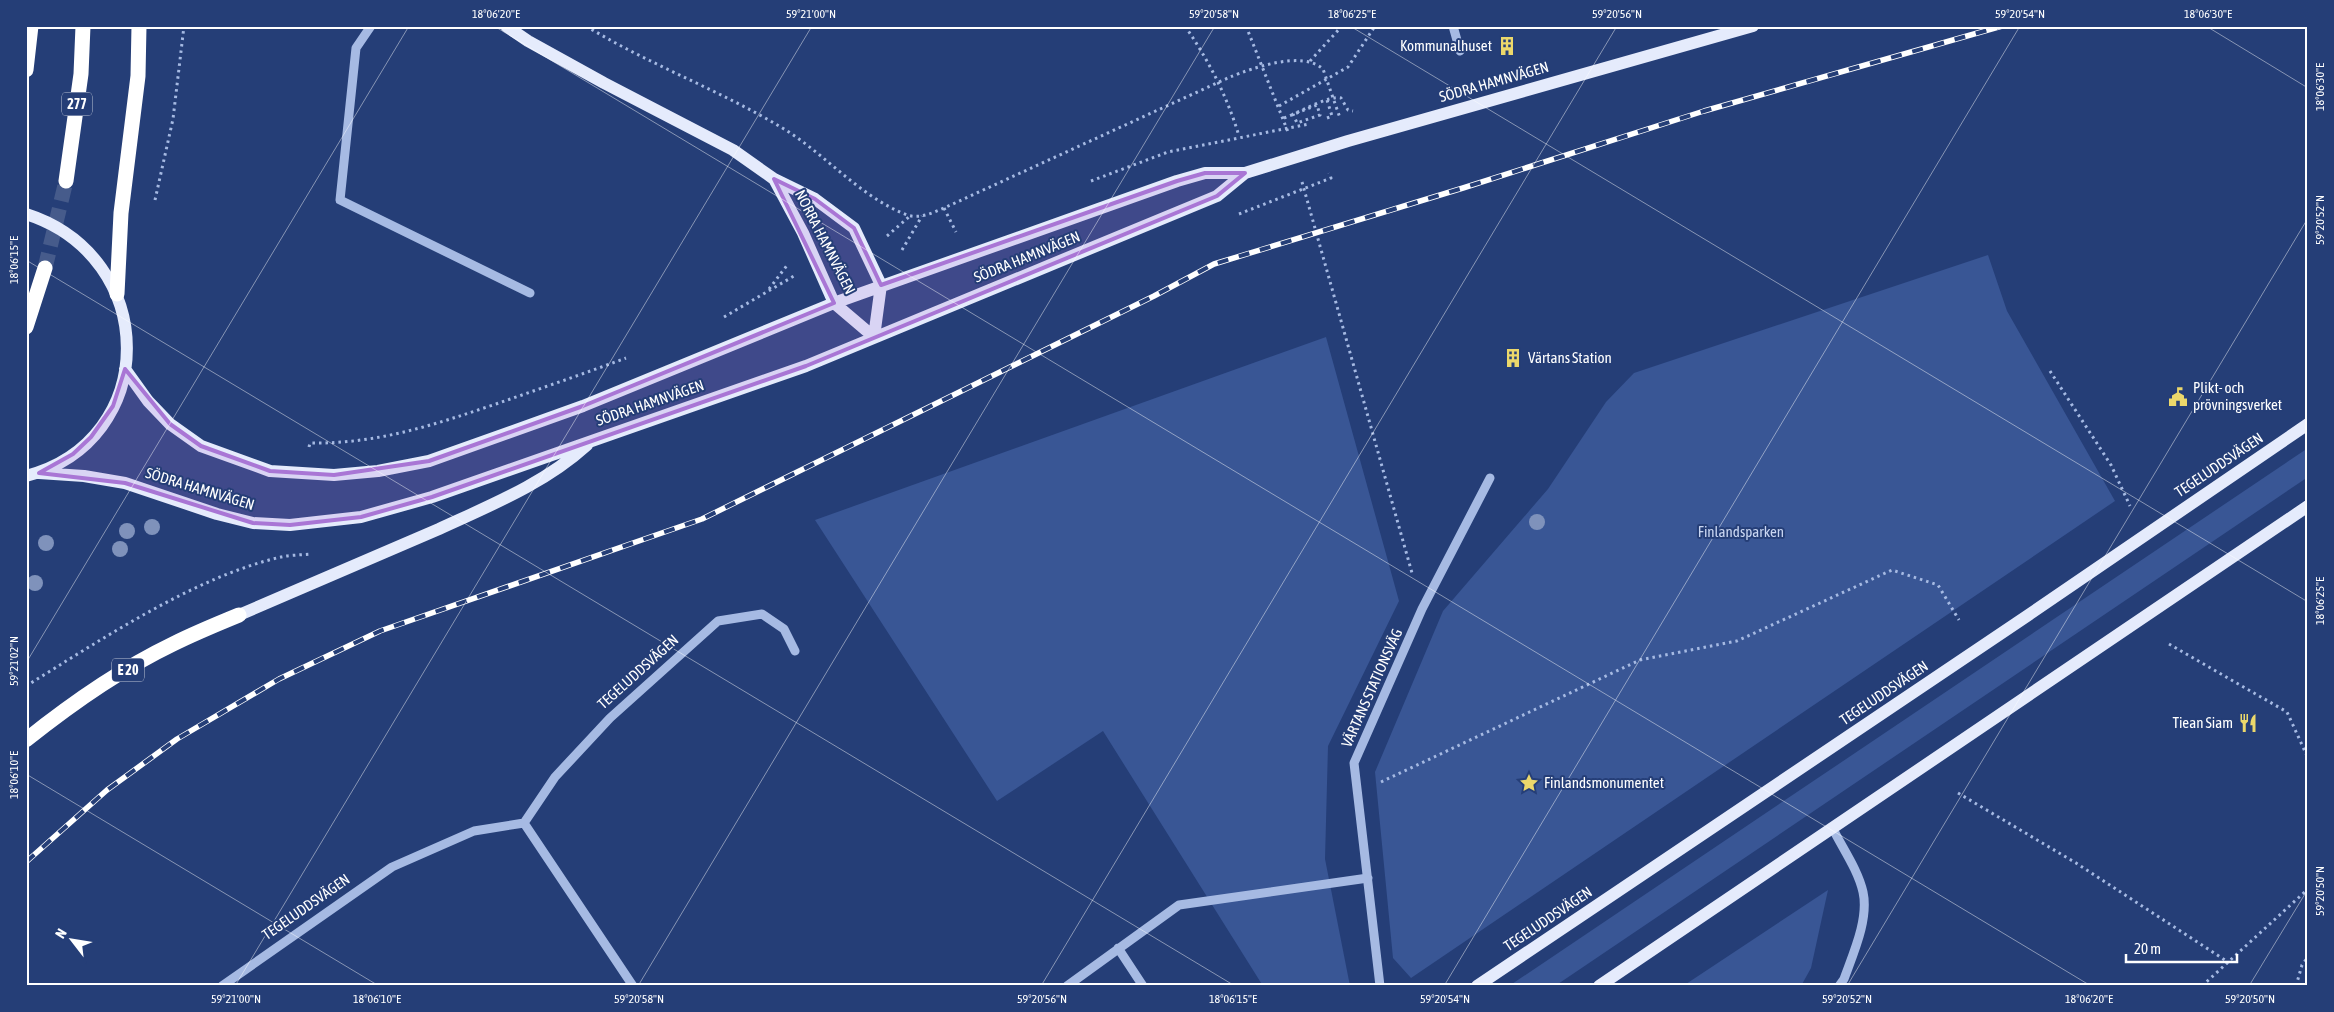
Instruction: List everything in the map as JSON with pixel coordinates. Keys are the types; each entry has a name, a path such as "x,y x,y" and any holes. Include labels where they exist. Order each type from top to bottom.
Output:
{"highway":[{"path":"26,70 31,26"},
{"name":"277","path":"66,181 81,74 82,26"},
{"path":"117,294 121,213 138,76 140,26"},
{"path":"26,327 45,268"},
{"name":"E 20","path":"26,740 51,720 117,676 171,644 239,615"}],"main road":[{"name":"NORRA HAMNVÄGEN","path":"506,26 528,41 596,79 733,150 774,179 815,199 854,228 881,285 874,337"},
{"name":"SÖDRA HAMNVÄGEN","path":"125,369 148,401 170,424 200,446 270,471 334,475 378,471 429,461 583,406 834,302 1177,181 1205,173 1245,173 1348,140 1753,26"},
{"name":"SÖDRA HAMNVÄGEN","path":"39,473 84,476 125,483 217,514 253,523 290,525 361,517 432,498 806,366 1217,196 1245,173"},
{"name":"NORRA HAMNVÄGEN","path":"774,179 803,233 834,302 874,337"},
{"path":"26,214 60,228 81,243 98,262 117,294 126,331 125,369 113,406 92,437 67,458 39,473 26,476"},
{"name":"TEGELUDDSVÄGEN","path":"1477,986 2027,616 2308,424"},
{"name":"E 20","path":"239,615 407,543 532,486 574,457 593,440"},
{"path":"1599,986 2308,506"}],"street":[{"path":"371,26 356,48 340,200 530,293"},
{"path":"1453,26 1460,51"},
{"name":"VÄRTANS STATIONSVÄG","path":"1380,986 1354,763 1422,610 1490,478"},
{"name":"TEGELUDDSVÄGEN","path":"222,986 392,867 474,830 524,824 555,777 610,718 718,621 762,614 784,629 794,651"},
{"path":"524,824 633,986"},
{"path":"1832,829 1853,868 1863,894 1862,927 1844,979 1839,986"},
{"path":"1067,986 1179,905 1368,878"},
{"path":"1118,948 1143,986"}],"path":[{"path":"155,200 173,119 184,26"},
{"path":"586,26 620,46 778,125 805,142 839,172 865,190 893,208 910,216 922,216 944,208 1248,69 1284,61 1310,61 1323,69 1333,98 1294,114 1297,123 1320,115 1316,105 1284,118"},
{"path":"1185,26 1207,58 1219,82 1231,109 1239,136"},
{"path":"1246,26 1284,118 1289,136"},
{"path":"1310,61 1342,26"},
{"path":"1279,106 1348,67 1375,26"},
{"path":"1300,174 1422,610"},
{"path":"718,320 741,309 769,290 788,263"},
{"path":"310,443 336,444 377,439 419,430 630,356"},
{"path":"2050,371 2111,466 2130,506"},
{"path":"26,521 29,516"},
{"path":"26,686 117,630 174,600 223,576 281,557"},
{"path":"1358,793 1640,660 1737,640 1892,570 1938,585 1959,620"},
{"path":"2169,644 2287,712 2308,758"},
{"path":"1958,793 2084,868 2228,962"},
{"path":"2202,986 2308,889"},
{"path":"2296,986 2302,965 2308,957"}],"highlighted area":[{"path":"1205,173 1245,173 1217,196 806,366 432,497 361,517 290,525 253,523 125,483 39,473 73,454 91,437 113,406 125,369 170,424 201,446 270,471 334,475 429,461 583,406 834,303 774,179 815,199 854,228 881,285 1177,181"}],"green space":[{"name":"Finlandsparken","path":"1988,255 2007,311 2115,501 1411,978 1393,958 1375,772 1443,611 1548,489 1606,402 1634,373"},
{"path":"1326,337 1399,601 1328,746 1325,859 1350,986 1263,986 1103,731 997,801 815,520"},
{"path":"2308,448 2308,477 1555,986 1509,986"},
{"path":"1828,890 1811,968 1801,986 1683,986"}],"tunnel":[{"path":"45,268 66,181"}],"railway":[{"path":"26,862 107,790 177,739 279,679 380,631 702,519 1154,296 1214,264 1463,188 1704,111 2002,26"}],"place":[{"name":"Kommunalhuset","path":"1507,46"},
{"name":"Värtans Station","path":"1513,358"},
{"name":"Plikt- och prövningsverket","path":"2178,397"},
{"name":"Tiean Siam","path":"2248,723"},
{"name":"Finlandsmonumentet","path":"1529,783"}]}
